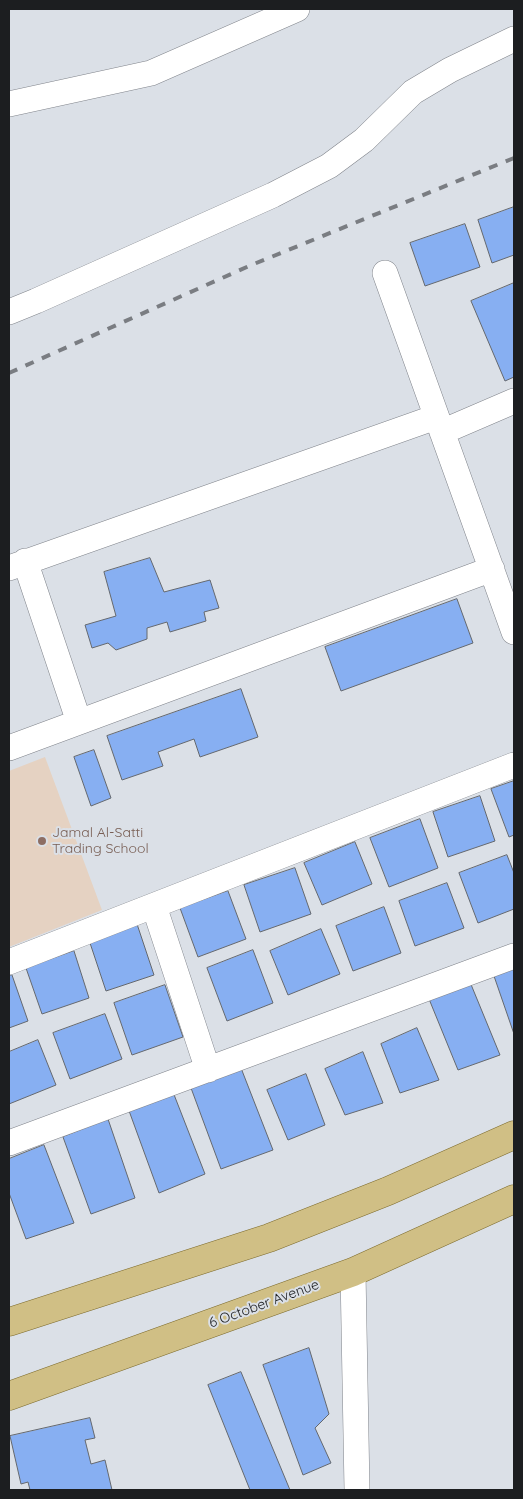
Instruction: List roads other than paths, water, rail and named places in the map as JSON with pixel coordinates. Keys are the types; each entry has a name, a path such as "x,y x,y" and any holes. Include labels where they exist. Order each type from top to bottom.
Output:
{"main road":[{"path":"9,1322 269,1238 388,1191 514,1135"},
{"name":"6 October Avenue","path":"9,1396 353,1272 514,1199"}],"street":[{"path":"9,104 151,74 250,18 296,9"},
{"path":"9,312 274,195 329,166 364,140 413,92 450,70 514,39"},
{"path":"385,273 514,632"},
{"path":"79,722 17,565 439,424 514,401"},
{"path":"9,748 492,569"},
{"path":"9,962 514,765"},
{"path":"154,906 208,1070"},
{"path":"9,1144 514,956"},
{"path":"353,1272 357,1490"},
{"path":"356,1461 375,1490"}],"railway":[{"path":"9,373 249,266 514,158"}],"place":[{"name":"Jamal Al-Satti Trading School","path":"42,841"}]}
